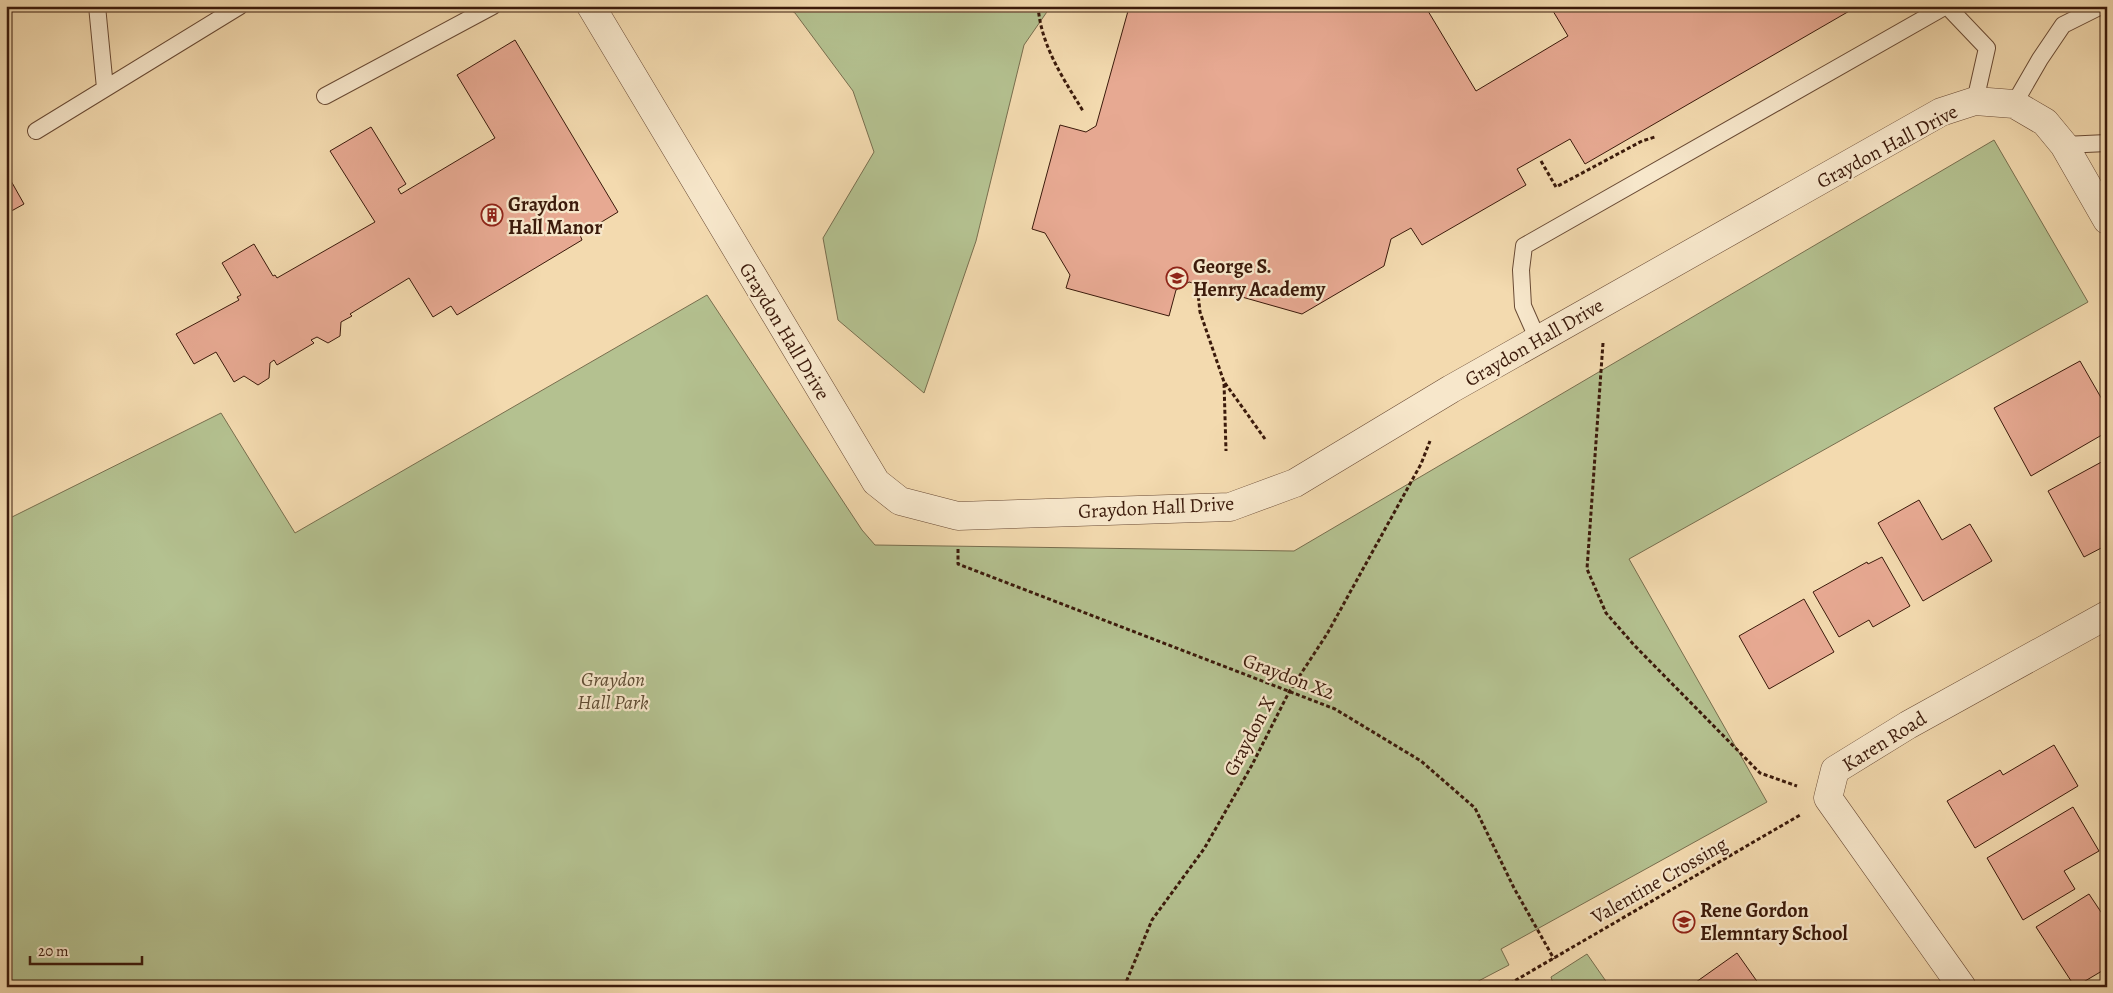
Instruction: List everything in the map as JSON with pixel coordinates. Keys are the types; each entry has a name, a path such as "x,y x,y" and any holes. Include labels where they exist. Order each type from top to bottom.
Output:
{"street":[{"name":"Graydon Hall Drive","path":"591,6 876,482 900,501 958,516 1230,506 1295,483 1590,310 1941,112 1974,101 2014,104"},
{"path":"2014,104 2045,122 2064,145 2107,220"},
{"name":"Karen Road","path":"1828,798 1835,770 1908,725 2107,615"},
{"path":"1828,798 1962,987"}],"lane":[{"path":"97,6 105,88"},
{"path":"36,131 240,6"},
{"path":"325,96 493,6"},
{"path":"1538,340 1522,306 1521,270 1524,246 1946,6 1987,48 1974,101"},
{"path":"2014,104 2040,59 2063,25 2101,6"},
{"path":"2064,145 2107,143"}],"path":[{"path":"1038,6 1039,23 1052,61 1083,111"},
{"path":"1197,284 1200,312 1224,382 1265,439"},
{"path":"1590,310 1603,336 1604,359 1587,568 1606,613 1641,652 1760,773 1828,798"},
{"path":"1224,382 1226,451"},
{"name":"Graydon X","path":"1124,987 1152,920 1204,849 1252,765 1289,692 1327,634 1421,464 1431,439"},
{"name":"Graydon X2","path":"958,516 958,564 1335,709 1421,761 1475,808 1514,888 1554,959"},
{"name":"Valentine Crossing","path":"1504,987 1828,798"}],"green space":[{"path":"785,6 1051,6 1024,45 976,241 924,393 838,320 823,238 874,152 853,91 795,13"},
{"name":"Graydon Hall Park","path":"1994,140 2088,302 1629,559 1767,802 1501,949 1509,965 1467,987 6,987 6,520 221,413 295,533 707,295 862,530 875,545 1294,551"},
{"path":"1587,954 1610,987 1554,987 1551,977"}],"building":[{"path":"1137,6 1425,6 1476,91 1568,36 1550,6 1858,6 1585,164 1570,139 1517,169 1526,185 1422,245 1411,228 1391,239 1384,266 1302,314 1189,282 1176,290 1169,316 1066,288 1070,275 1045,233 1032,229 1060,125 1086,132 1096,126 1128,11"},
{"name":"Graydon Hall Manor","path":"515,40 618,212 580,235 582,240 457,315 451,306 433,317 409,278 350,314 352,316 341,322 340,336 328,343 317,337 311,340 314,343 277,365 274,360 270,363 269,378 258,385 244,376 234,382 216,352 194,364 176,334 239,300 237,297 241,295 222,263 254,244 273,276 275,275 277,278 375,222 330,151 371,127 406,184 398,189 401,194 495,138 457,75"},
{"path":"6,172 24,204 6,214"},
{"path":"2080,361 2107,408 2107,432 2031,476 1994,408"},
{"path":"2107,459 2107,545 2084,557 2048,491"},
{"path":"1919,500 1942,540 1970,524 1992,561 1923,601 1878,523"},
{"path":"1882,557 1910,606 1873,627 1869,620 1839,637 1813,592 1867,562 1868,564"},
{"path":"1804,599 1834,652 1769,689 1739,636"},
{"path":"2054,745 2078,786 1975,848 1947,801 2000,770 2003,775"},
{"path":"2073,807 2099,851 2064,871 2075,889 2023,920 1987,858"},
{"path":"2089,894 2107,921 2107,968 2075,987 2036,927"},
{"path":"1737,953 1761,987 1689,987"}],"place":[{"name":"Graydon Hall Manor","path":"492,215"},
{"name":"George S. Henry Academy","path":"1177,278"},
{"name":"Rene Gordon Elemntary School","path":"1684,922"}]}
